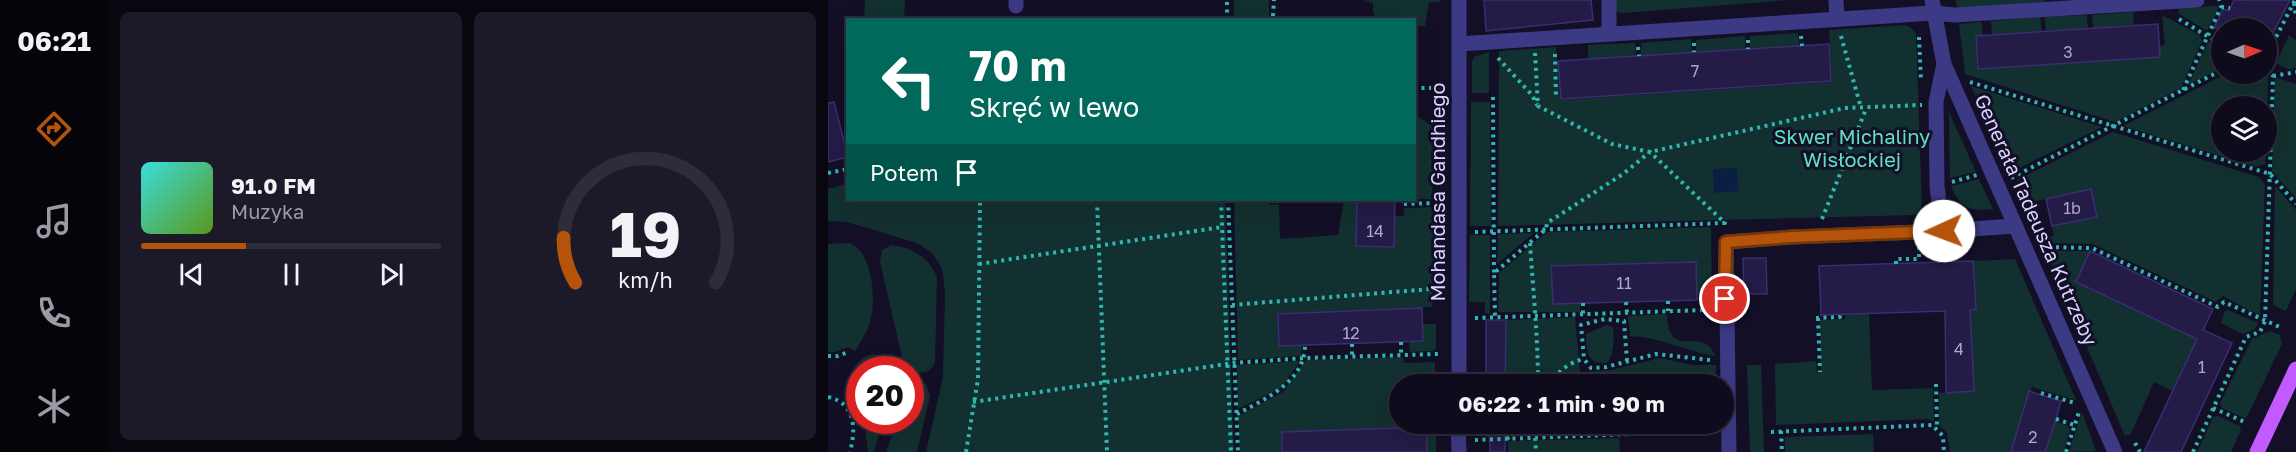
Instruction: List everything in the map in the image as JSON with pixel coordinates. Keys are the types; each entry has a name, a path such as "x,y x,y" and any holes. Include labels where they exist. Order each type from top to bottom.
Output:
{"main road":[{"path":"2257,452 2296,369"}],"street":[{"name":"Mohandasa Gandhiego","path":"1459,0 1459,374"},
{"path":"1609,0 1609,33"},
{"path":"1836,0 1838,23"},
{"path":"1459,44 1609,33 1838,23 1928,9 1954,15 2197,0"},
{"name":"Generała Tadeusza Kutrzeby","path":"1928,9 1944,64 2115,452"},
{"path":"1944,64 1936,102 1937,186 1944,231"},
{"path":"1729,452 1726,242 2015,226"}],"path":[{"path":"1227,0 1227,18"},
{"path":"1273,16 1274,0"},
{"path":"2183,90 2221,6 2219,0"},
{"path":"2295,2 2296,17"},
{"path":"2277,36 2295,2"},
{"path":"2221,6 2230,8"},
{"path":"1922,83 1928,9"},
{"path":"2176,17 2211,40"},
{"path":"1816,236 1864,108 1838,23"},
{"path":"1534,40 1538,106"},
{"path":"1555,45 1557,97"},
{"path":"1493,53 1532,95 1538,106 1612,144 1650,152 1845,108 1922,105"},
{"path":"2277,75 2296,72"},
{"path":"1997,184 2211,76"},
{"path":"1963,79 2270,174 2296,204"},
{"path":"2193,452 2246,337 2260,332 2265,321 2273,84"},
{"path":"1416,88 1440,87"},
{"path":"1922,94 1923,116"},
{"path":"1492,97 1495,317"},
{"path":"1650,152 1725,223"},
{"path":"1546,229 1546,223 1623,174 1650,152"},
{"path":"828,173 846,169"},
{"path":"966,452 978,379 980,201"},
{"path":"1098,201 1107,452"},
{"path":"1221,201 1231,452"},
{"path":"1228,201 1238,452"},
{"path":"1404,204 1438,203"},
{"path":"1811,220 1832,220"},
{"path":"1459,232 1736,223"},
{"path":"1713,224 1714,233"},
{"path":"979,264 1222,226"},
{"path":"1494,273 1546,229"},
{"path":"1530,242 1538,330 1538,374"},
{"path":"2041,247 2092,248 2218,307 2224,302 2282,328"},
{"path":"1896,250 1896,259"},
{"path":"1232,305 1460,287"},
{"path":"1460,318 1704,310 1716,299"},
{"path":"1668,301 1668,312"},
{"path":"1626,302 1627,313"},
{"path":"1583,303 1583,314"},
{"path":"1820,372 1817,318 1840,317 1840,315"},
{"path":"1627,361 1624,321 1605,320 1581,326 1584,359 1591,368 1606,367 1656,354 1726,360"},
{"path":"1401,342 1401,355"},
{"path":"1352,344 1352,357"},
{"path":"1236,414 1283,389 1305,358 1305,345"},
{"path":"828,356 838,356 848,352"},
{"path":"973,402 1233,363 1305,358 1438,354"},
{"path":"1558,374 1573,361 1584,359"},
{"path":"1936,384 1937,430"},
{"path":"2041,393 2081,405"},
{"path":"828,396 838,400 846,407"},
{"path":"2213,408 2247,423"},
{"path":"2056,419 2074,425"},
{"path":"1771,432 1932,425 1943,435 1944,452"},
{"path":"1781,431 1782,452"},
{"path":"850,452 853,434"},
{"path":"1507,439 1512,434"},
{"path":"1535,434 1536,452"},
{"path":"1458,447 1507,439 1630,434"},
{"path":"2135,443 2140,452"}],"green space":[{"path":"865,0 905,0 904,18 864,18"},
{"path":"1234,0 1269,0 1269,18 1234,18"},
{"path":"1364,0 1440,0 1440,2 1429,2 1425,26 1416,26 1416,18 1376,18 1373,12 1373,3"},
{"path":"1614,0 1789,0 1622,13 1615,11"},
{"path":"1956,0 2044,0 2044,2 1957,8"},
{"path":"2217,6 2218,9 2214,18 2211,18 2207,31 2179,14 2179,9"},
{"path":"2133,12 2134,25 2093,28 2092,15"},
{"path":"2087,15 2088,29 2046,31 2045,17"},
{"path":"2162,15 2200,35 2202,41 2181,88 2115,122 1965,74 1959,24 1981,22 1983,36 1979,69 2159,57 2159,46 2165,45"},
{"path":"2040,17 2042,32 1992,35 1991,21"},
{"name":"Skwer Michaliny Wisłockiej","path":"1905,25 1916,33 1922,208 1919,213 1914,215 1498,226 1499,51 1556,47 1560,100 1832,82 1829,30"},
{"path":"1798,33 1799,46 1750,49 1750,36"},
{"path":"2289,35 2296,40 2296,68 2288,69 2277,64"},
{"path":"1745,36 1745,49 1696,52 1696,40"},
{"path":"1691,39 1692,53 1641,56 1641,43"},
{"path":"2208,42 2211,43 2211,73 2188,85"},
{"path":"1635,43 1636,56 1588,59 1588,45"},
{"path":"1489,52 1489,93 1472,93 1474,57"},
{"path":"2277,78 2296,84 2296,198 2272,172 2272,162 2277,162 2277,96 2274,96"},
{"path":"2211,82 2211,84 2268,84 2268,96 2211,96 2211,153 2123,126"},
{"path":"1971,86 2102,127 2017,169 2007,148 2000,150"},
{"path":"1471,102 1490,102 1491,226 1470,226"},
{"path":"1949,112 1976,172 1950,178"},
{"path":"1416,116 1435,128 1432,199 1416,199"},
{"path":"2113,132 2259,177 2265,184 2260,316 2223,296 2216,302 2093,244 2044,243 2042,239 2054,236 2052,227 2097,217 2091,189 2028,203 2017,180"},
{"path":"2240,162 2265,162 2256,167"},
{"path":"1979,179 1993,209 1977,210 1966,207 1958,200 1951,186"},
{"path":"846,184 846,201 1225,201 1234,452 926,452 943,377 945,291 942,268 932,253 917,243 847,222 828,221 828,189"},
{"path":"2275,186 2296,210 2296,289 2286,311 2273,305"},
{"path":"1234,201 1269,201 1269,205 1279,204 1280,239 1338,235 1344,201 1357,201 1357,246 1394,247 1394,216 1404,216 1404,208 1434,207 1432,307 1278,314 1279,346 1302,346 1301,356 1238,360"},
{"path":"1711,227 1712,299 1697,300 1695,262 1552,266 1553,304 1580,303 1580,312 1498,312 1499,273 1547,232"},
{"path":"1534,233 1497,264 1498,234"},
{"path":"1470,235 1490,235 1490,314 1485,313 1485,302 1469,302"},
{"path":"849,243 857,247 867,264 873,298 871,318 855,351 848,347 828,352 828,244"},
{"path":"891,245 913,251 929,264 937,277 935,362 934,366 926,372 924,372 924,356 902,356 880,262 882,250"},
{"path":"2046,251 2090,251 2076,282 2197,339 2173,391 2154,382 2131,434 2125,436"},
{"path":"2015,259 2076,400 2032,387 2011,452 1950,452 1947,433 1939,425 1939,393 1974,391 1970,310 1976,309 1973,261"},
{"path":"2228,310 2258,323 2255,329 2243,334 2221,323 2225,311"},
{"path":"1667,314 1669,329 1674,337 1680,341 1702,343 1709,347 1715,356 1651,339 1630,336 1628,316"},
{"path":"1846,314 1869,314 1872,390 1933,388 1934,422 1928,419 1776,425 1775,364 1816,361 1817,372 1821,372 1820,320 1845,319"},
{"path":"1575,317 1580,372 1611,370 1660,358 1693,365 1716,365 1716,374 1505,374 1506,320"},
{"path":"1423,324 1436,324 1436,349 1410,352 1409,341 1423,341"},
{"path":"1607,325 1613,327 1613,350 1607,363 1595,362 1589,355 1586,334"},
{"path":"2270,331 2280,335 2282,344 2247,417 2244,418 2222,408 2220,403 2252,339"},
{"path":"1403,357 1404,363 1435,362 1435,374 1389,374 1389,428 1282,432 1282,452 1240,452 1238,416 1283,392 1306,360"},
{"path":"1300,361 1281,388 1238,409 1237,365"},
{"path":"1747,365 1761,365 1764,452 1750,452"},
{"path":"924,384 930,396 924,422"},
{"path":"2082,412 2096,451 2069,452"},
{"path":"2218,416 2240,426 2241,430 2231,452 2197,452 2213,417"},
{"path":"2055,421 2070,429 2064,452 2045,452"},
{"path":"866,434 879,434 874,452 868,452"},
{"path":"892,434 921,434 917,452 886,452"},
{"path":"1426,434 1436,434 1436,452 1427,452"},
{"path":"1486,434 1505,434 1585,434 1486,437"},
{"path":"1873,434 1874,452 1785,452 1785,437"},
{"path":"1619,438 1620,452 1508,452 1508,441"}],"water":[{"path":"1737,168 1738,191 1714,193 1713,169"}],"building":[{"path":"1484,0 1591,0 1593,20 1486,31"},
{"path":"2234,0 2290,0 2277,25 2277,18 2219,18 2223,9 2229,11"},
{"path":"2158,24 2160,57 1978,69 1976,36"},
{"path":"1829,44 1831,81 1561,99 1558,61"},
{"path":"834,102 846,158 828,162 828,103"},
{"path":"2091,189 2097,217 2052,226 2046,199"},
{"path":"1357,201 1395,201 1394,247 1356,246"},
{"path":"2090,251 2213,309 2203,330 2232,343 2181,452 2144,452 2197,339 2076,282"},
{"path":"1743,258 1766,258 1767,294 1744,294"},
{"path":"1973,261 1976,309 1970,310 1974,391 1946,393 1945,311 1821,315 1819,266"},
{"path":"1696,262 1697,300 1553,304 1551,266"},
{"path":"1422,308 1423,341 1279,346 1278,314"},
{"path":"1486,320 1506,320 1505,374 1486,374"},
{"path":"2029,391 2061,401 2056,419 2045,452 2011,452"},
{"path":"1389,428 1389,434 1426,434 1427,452 1282,452 1282,432"},
{"path":"1489,434 1505,434 1505,452 1490,452"}],"route":[{"path":"1725,299 1725,249 1726,242 1732,240 1944,231"}]}
